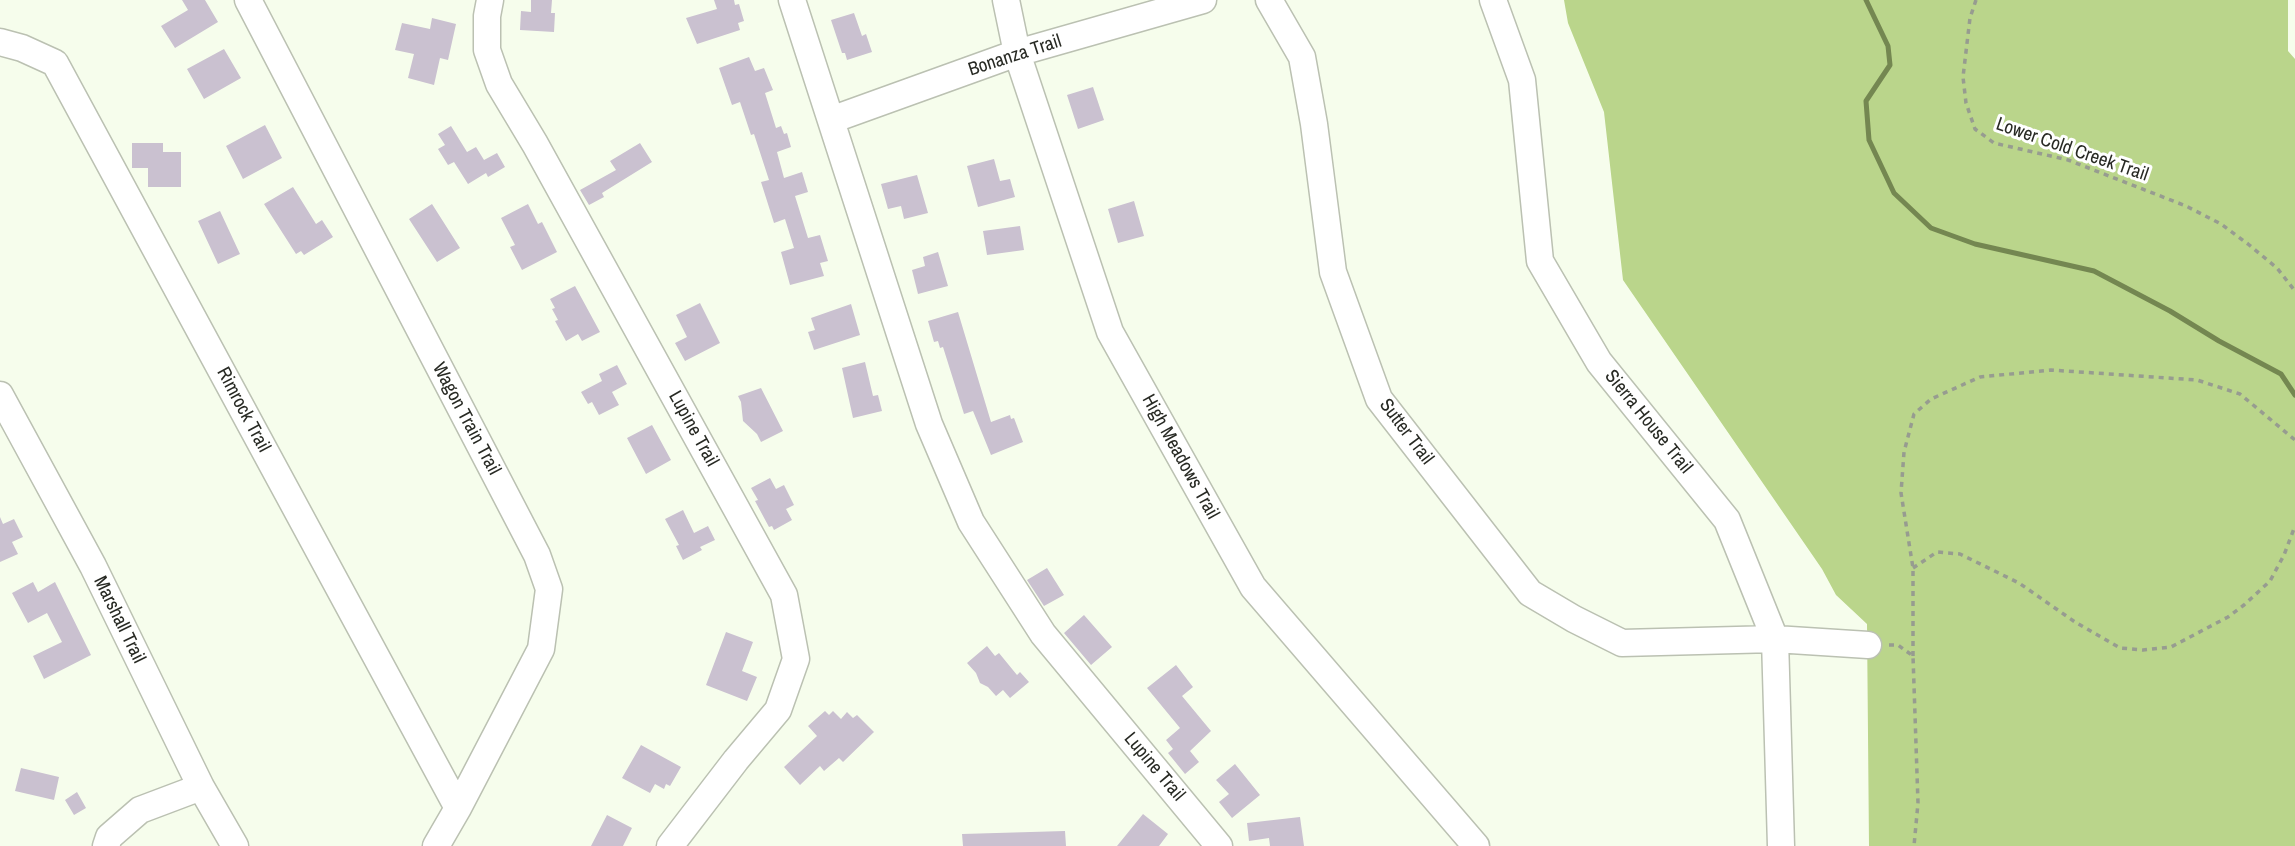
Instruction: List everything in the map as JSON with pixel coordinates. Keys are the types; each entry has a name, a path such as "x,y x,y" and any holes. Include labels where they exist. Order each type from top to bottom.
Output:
{"street":[{"name":"Wagon Train Trail","path":"248,0 537,555 549,589 541,649 436,846"},
{"name":"Lupine Trail","path":"490,0 487,50 499,84 535,144 784,595 796,659 778,710 670,846"},
{"name":"Lupine Trail","path":"792,0 929,424 971,522 1043,634 1220,846"},
{"name":"High Meadows Trail","path":"1006,0 1017,53 1110,332 1253,587 1476,846"},
{"name":"Bonanza Trail","path":"831,120 1017,53 1203,0"},
{"name":"Sutter Trail","path":"1269,0 1302,57 1314,124 1333,272 1379,399 1530,593 1622,643 1775,639 1868,645"},
{"name":"Sierra House Trail","path":"1493,0 1522,80 1539,261 1599,362 1727,520 1775,639 1781,846"},
{"name":"Rimrock Trail","path":"0,42 22,48 55,64 458,808"},
{"name":"Marshall Trail","path":"1,400 93,566 201,787 235,846"},
{"path":"106,846 109,837 140,810 201,787"}],"path":[{"name":"Lower Cold Creek Trail","path":"1976,0 1966,38 1963,77 1966,103 1975,129 1994,143 2068,160 2186,206 2221,224 2248,244 2277,268 2295,291"},
{"path":"1914,846 1918,803 1913,568 1901,493 1903,452 1914,414 1930,399 1980,377 2051,370 2197,380 2240,394 2295,440"},
{"path":"1913,568 1937,552 1959,554 2019,583 2075,622 2120,648 2143,650 2171,647 2228,617 2270,581 2295,526"},
{"path":"1868,645 1898,645 1913,656"}],"green space":[{"path":"1564,0 2288,0 2288,51 2295,59 2295,846 1869,846 1867,624 1836,595 1822,569 1623,280 1604,112 1568,23"}],"building":[{"path":"182,0 205,0 218,22 175,48 161,26 188,10"},
{"path":"531,0 552,0 551,13 555,13 554,32 520,30 521,11 531,12"},
{"path":"714,0 734,0 735,5 739,4 744,21 738,23 740,30 697,44 686,18 717,9"},
{"path":"854,13 862,36 866,34 872,52 847,60 831,20"},
{"path":"432,18 456,24 448,60 440,58 434,85 408,78 414,54 395,50 402,23 430,29"},
{"path":"224,49 241,78 204,99 187,69"},
{"path":"749,57 755,71 764,68 773,90 765,93 776,128 781,126 784,134 787,133 791,147 777,152 784,178 802,172 808,192 795,196 808,238 820,235 828,261 820,263 824,276 790,285 781,252 794,248 785,219 774,223 761,182 769,180 754,134 751,135 740,102 732,105 719,68"},
{"path":"1093,87 1104,120 1078,129 1067,95"},
{"path":"265,125 282,158 243,179 226,146"},
{"path":"451,126 467,152 476,147 484,160 497,153 505,167 488,177 486,173 468,184 454,162 448,165 438,149 445,145 438,134"},
{"path":"132,143 163,143 163,152 181,152 181,187 148,187 148,168 132,168"},
{"path":"640,143 652,162 602,193 604,197 589,205 580,190 616,170 610,161"},
{"path":"994,159 1000,181 1010,179 1015,197 978,207 967,166"},
{"path":"917,175 928,213 904,219 901,206 888,209 881,184"},
{"path":"293,187 316,224 322,220 333,237 304,255 301,251 296,254 264,204"},
{"path":"1134,201 1144,236 1118,243 1108,209"},
{"path":"432,204 460,248 437,262 409,219"},
{"path":"528,204 538,224 542,222 557,252 522,270 510,247 515,245 501,218"},
{"path":"220,211 240,254 218,264 198,221"},
{"path":"1020,226 1024,250 987,255 983,231"},
{"path":"938,252 948,286 918,294 912,270 925,266 923,257"},
{"path":"575,286 600,332 582,341 578,334 566,341 555,321 558,320 550,299"},
{"path":"700,303 720,343 685,361 675,343 687,337 676,315"},
{"path":"851,304 860,335 814,350 808,332 815,330 811,318"},
{"path":"958,312 991,422 1010,415 1011,419 1014,418 1023,442 991,455 973,411 964,414 943,347 940,348 938,341 934,342 928,321"},
{"path":"865,362 873,396 878,395 882,411 853,418 842,368"},
{"path":"617,365 627,384 612,392 619,405 599,415 592,402 588,404 581,392 602,381 599,374"},
{"path":"761,388 783,431 761,442 757,434 743,421 738,396"},
{"path":"652,425 671,460 646,474 627,438"},
{"path":"770,478 776,489 784,485 794,505 786,509 792,520 774,530 772,526 769,527 751,488"},
{"path":"683,510 694,533 708,526 715,540 683,560 676,546 679,545 665,519"},
{"path":"0,517 3,524 14,519 23,537 12,542 18,554 0,562"},
{"path":"1047,568 1064,595 1044,606 1027,580"},
{"path":"33,582 38,592 55,582 91,655 44,679 33,656 62,642 47,613 28,623 12,593"},
{"path":"1084,615 1112,647 1091,665 1064,633"},
{"path":"726,632 753,642 742,671 757,677 747,701 706,685"},
{"path":"987,646 995,656 999,653 1017,675 1020,672 1029,682 1010,698 1003,690 996,696 980,683 967,663"},
{"path":"1176,665 1193,687 1182,696 1211,731 1190,751 1199,762 1185,774 1168,753 1173,749 1166,740 1180,728 1147,688"},
{"path":"825,711 829,715 833,711 841,719 847,712 853,718 857,715 874,732 843,762 839,758 824,771 820,766 800,785 784,767 817,736 808,726"},
{"path":"641,745 681,767 670,786 666,784 664,789 655,784 650,793 622,778"},
{"path":"1235,764 1260,795 1232,818 1219,802 1229,794 1216,780"},
{"path":"21,768 59,777 54,800 15,791"},
{"path":"77,792 86,808 74,815 65,800"},
{"path":"1143,814 1168,834 1159,846 1117,846"},
{"path":"607,815 632,828 623,846 591,846"},
{"path":"1300,817 1304,846 1270,846 1269,838 1249,841 1247,823"},
{"path":"1065,831 1066,846 963,846 962,834"}],"waterway":[{"path":"1866,0 1888,46 1890,65 1866,101 1869,140 1894,193 1931,228 1975,244 2094,271 2281,374 2295,395"}]}
